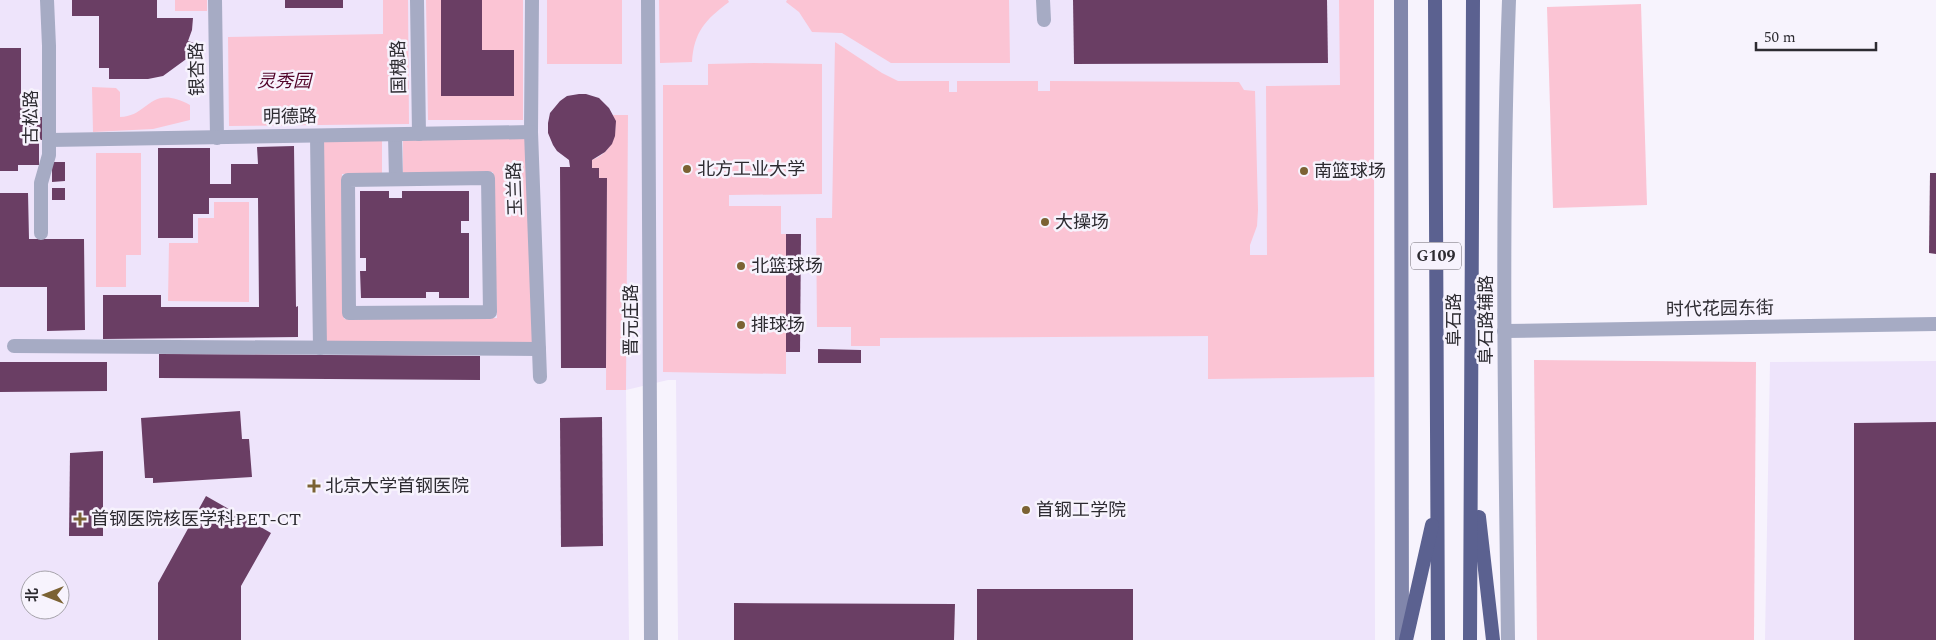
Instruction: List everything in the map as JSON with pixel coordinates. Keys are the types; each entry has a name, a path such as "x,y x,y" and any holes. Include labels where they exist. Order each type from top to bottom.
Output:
{"highway":[{"name":"阜石路","path":"1470,640 1473,4"},
{"name":"阜石路","path":"1436,5 1438,640"},
{"path":"1472,462 1493,640"},
{"path":"1404,640 1437,503"}],"main road":[{"path":"1402,1 1404,640"}],"street":[{"name":"古松路","path":"41,233 41,183 50,155 50,46 47,0"},
{"name":"银杏路","path":"215,0 217,138"},
{"name":"国槐路","path":"417,0 419,134"},
{"name":"玉兰路","path":"532,0 531,132 540,376"},
{"name":"晋元庄路","path":"648,0 651,640"},
{"path":"1043,0 1044,20"},
{"name":"阜石路辅路","path":"1508,640 1504,331 1506,76 1509,0"},
{"name":"明德路","path":"50,140 531,132"},
{"path":"395,134 396,179"},
{"path":"317,136 320,348"},
{"path":"488,178 490,312 349,314 348,180 396,179 488,178"},
{"name":"时代花园东街","path":"1504,331 1936,324"},
{"path":"14,346 539,349"}],"shaded area":[{"name":"北方工业大学","path":"0,0 1374,0 1375,640 678,640 676,380 668,380 626,390 629,640 0,640"},
{"path":"1936,361 1936,640 1765,640 1770,362"}],"green space":[{"path":"175,0 207,0 207,11 175,11"},
{"name":"灵秀园","path":"383,0 408,0 409,124 229,126 228,37 383,34"},
{"path":"426,0 441,0 441,96 513,96 514,50 482,50 482,0 523,0 523,120 428,120"},
{"path":"547,0 622,0 622,64 547,64"},
{"path":"659,0 728,0 729,2 713,15 702,28 695,42 692,62 660,63"},
{"path":"787,0 1009,0 1010,63 891,63 842,33 812,32 799,12 786,2"},
{"name":"大操场","path":"1339,0 1374,0 1374,377 1208,379 1208,336 880,338 880,346 851,346 851,327 817,327 816,218 832,218 835,42 882,73 898,81 949,81 949,92 957,92 957,81 1038,81 1038,91 1050,91 1050,81 1239,82 1244,90 1255,91 1258,210 1257,226 1250,245 1250,255 1267,255 1266,86 1340,85"},
{"path":"1641,4 1647,205 1553,208 1547,7"},
{"path":"708,64 822,64 822,194 729,195 729,206 781,206 781,234 786,234 786,374 663,372 663,85 708,85"},
{"path":"92,87 116,88 120,92 120,117 130,116 157,99 166,98 176,99 190,105 190,120 153,129 93,132"},
{"path":"613,115 628,115 626,390 606,390 607,179 599,178 592,168 592,160 604,153 612,142 615,129"},
{"path":"526,137 534,344 324,343 323,141 382,141 382,173 342,174 344,319 497,318 493,172 403,173 403,140"},
{"path":"96,153 141,153 141,255 126,255 126,287 96,287"},
{"path":"214,202 249,202 249,302 168,301 169,243 198,243 198,218 214,218"},
{"path":"1534,360 1756,362 1754,640 1537,640"}],"building":[{"path":"72,0 157,0 157,18 193,18 192,30 188,41 197,44 189,57 163,76 148,79 109,79 109,68 99,68 99,16 72,16"},
{"path":"285,0 343,0 343,8 285,8"},
{"path":"441,0 482,0 482,50 514,50 514,96 441,96"},
{"path":"1073,0 1327,0 1328,63 1074,64"},
{"path":"0,48 21,48 21,94 38,93 38,117 44,117 44,140 39,140 39,165 18,165 18,171 0,171"},
{"path":"579,94 599,98 609,108 616,121 615,136 612,144 605,152 592,160 592,168 599,168 599,178 607,178 606,368 561,368 560,167 570,167 569,160 557,151 553,145 548,133 548,123 550,113 560,101 567,96"},
{"path":"294,146 298,337 103,339 103,295 161,295 161,307 259,307 258,198 209,198 209,214 193,214 193,238 158,238 158,148 210,148 210,184 231,184 231,164 258,164 257,147"},
{"path":"52,162 65,162 65,181 52,182"},
{"path":"1930,173 1936,173 1936,254 1929,253"},
{"path":"52,188 65,188 65,200 52,200"},
{"path":"360,191 389,191 389,198 402,198 402,191 469,191 469,221 461,221 461,233 469,233 469,298 439,298 439,292 426,292 426,298 361,298 360,271 366,271 366,258 360,258"},
{"path":"0,193 28,193 29,239 84,239 85,330 47,331 47,287 0,287"},
{"path":"786,234 801,234 800,352 786,352"},
{"path":"818,349 861,350 861,363 818,363"},
{"path":"159,354 480,356 480,380 159,378"},
{"path":"0,362 107,362 107,391 0,392"},
{"path":"240,411 242,439 249,439 252,477 153,483 153,478 145,478 141,418"},
{"path":"602,417 603,546 561,547 560,418"},
{"path":"1936,422 1936,640 1854,640 1854,423"},
{"name":"首钢医院核医学科PET-CT","path":"103,451 103,536 69,536 70,453"},
{"path":"206,496 271,533 241,586 241,640 158,640 158,583"},
{"path":"977,589 1133,589 1133,640 977,640"},
{"path":"734,603 955,604 954,640 734,640"}],"place":[{"name":"北方工业大学","path":"687,169"},
{"name":"南篮球场","path":"1304,171"},
{"name":"大操场","path":"1045,222"},
{"name":"北篮球场","path":"741,266"},
{"name":"排球场","path":"741,325"},
{"name":"北京大学首钢医院","path":"314,486"},
{"name":"首钢工学院","path":"1026,510"},
{"name":"首钢医院核医学科PET-CT","path":"80,519"}]}
